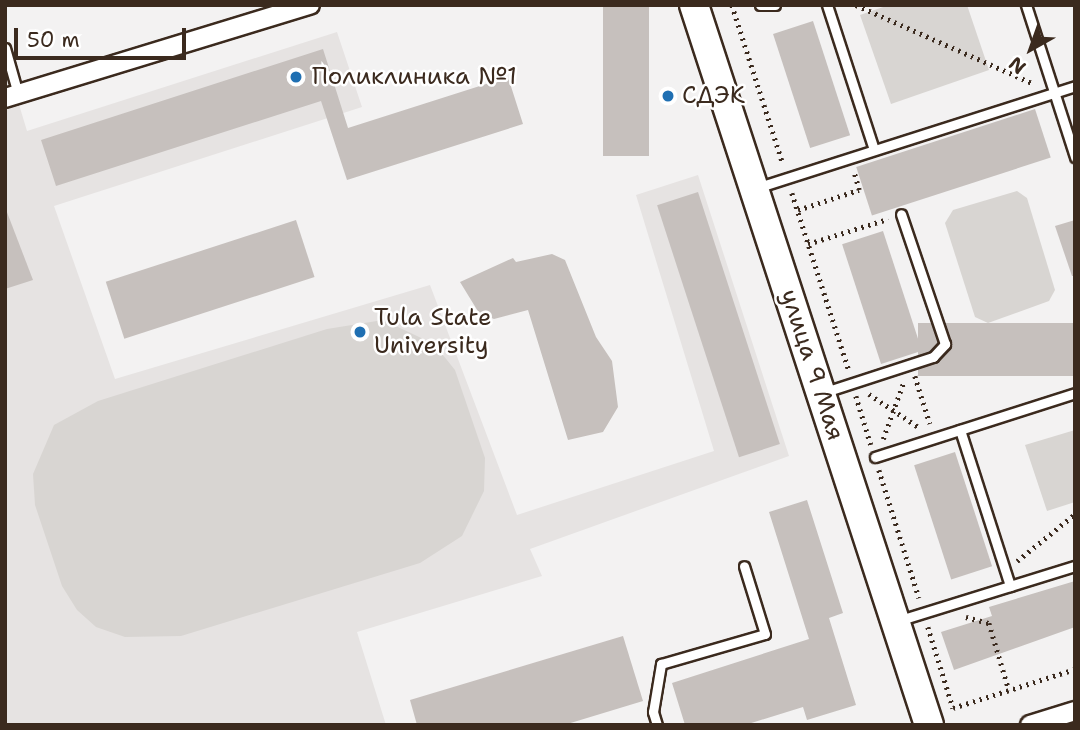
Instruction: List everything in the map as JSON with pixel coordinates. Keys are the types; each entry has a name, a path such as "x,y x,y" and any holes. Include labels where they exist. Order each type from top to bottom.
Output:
{"main road":[{"name":"улица 9 Мая","path":"694,5 929,725"}],"street":[{"path":"12,96 310,5"},
{"path":"1030,725 1075,711"}],"lane":[{"path":"760,5 775,5"},
{"path":"827,5 874,150"},
{"path":"1026,5 1075,157"},
{"path":"5,48 12,96"},
{"path":"754,189 1075,86"},
{"path":"821,393 933,357 945,344 901,214"},
{"path":"875,457 1075,393"},
{"path":"960,430 1010,586"},
{"path":"657,725 661,664 765,634 744,566"},
{"path":"895,621 1075,566"}],"path":[{"path":"732,5 953,708 1075,669"},
{"path":"856,5 1054,93"},
{"path":"798,211 859,190 849,158"},
{"path":"808,244 901,214"},
{"path":"875,457 911,364"},
{"path":"911,364 935,438"},
{"path":"852,383 935,438"},
{"path":"1005,570 1075,514"},
{"path":"924,613 989,623 1009,690"},
{"path":"845,725 879,725"}],"shaded area":[{"path":"889,5 967,5 989,70 891,104 860,15"},
{"name":"Tula State University","path":"337,32 362,107 54,206 115,379 430,285 517,515 714,451 636,195 698,175 789,456 530,549 542,576 357,632 386,725 5,725 5,58 27,131"},
{"path":"1017,191 1027,198 1055,290 1049,301 988,323 975,317 945,223 953,210"},
{"path":"383,320 434,344 455,370 485,458 484,491 462,536 420,563 181,636 125,637 96,627 77,610 62,586 35,505 33,474 54,425 98,401 327,329"},
{"path":"1075,430 1075,502 1047,511 1025,445"}],"building":[{"path":"603,5 649,5 649,156 603,156"},
{"path":"813,21 850,135 810,148 773,34"},
{"path":"323,49 348,128 508,77 523,124 347,180 321,101 56,186 41,140"},
{"path":"1035,109 1051,158 872,216 856,167"},
{"path":"698,192 780,444 739,457 657,205"},
{"path":"5,207 33,280 5,289"},
{"path":"296,220 315,277 124,339 106,282"},
{"path":"1075,220 1075,276 1072,276 1055,226"},
{"path":"883,231 922,351 881,364 842,244"},
{"path":"552,254 565,260 596,337 612,361 618,407 603,432 568,440 528,310 494,319 479,313 460,282 513,258 516,262"},
{"path":"918,323 1075,323 1075,376 918,376"},
{"path":"955,452 992,566 951,579 914,465"},
{"path":"807,500 843,613 829,618 856,705 807,720 803,707 745,725 685,725 672,683 809,639 769,512"},
{"path":"1075,581 1075,627 954,670 941,632 992,616 989,607"},
{"path":"623,636 643,701 564,725 417,725 410,700"}],"place":[{"name":"Поликлиника №1","path":"296,77"},
{"name":"СДЭК","path":"668,96"},
{"name":"Tula State University","path":"360,332"}]}
